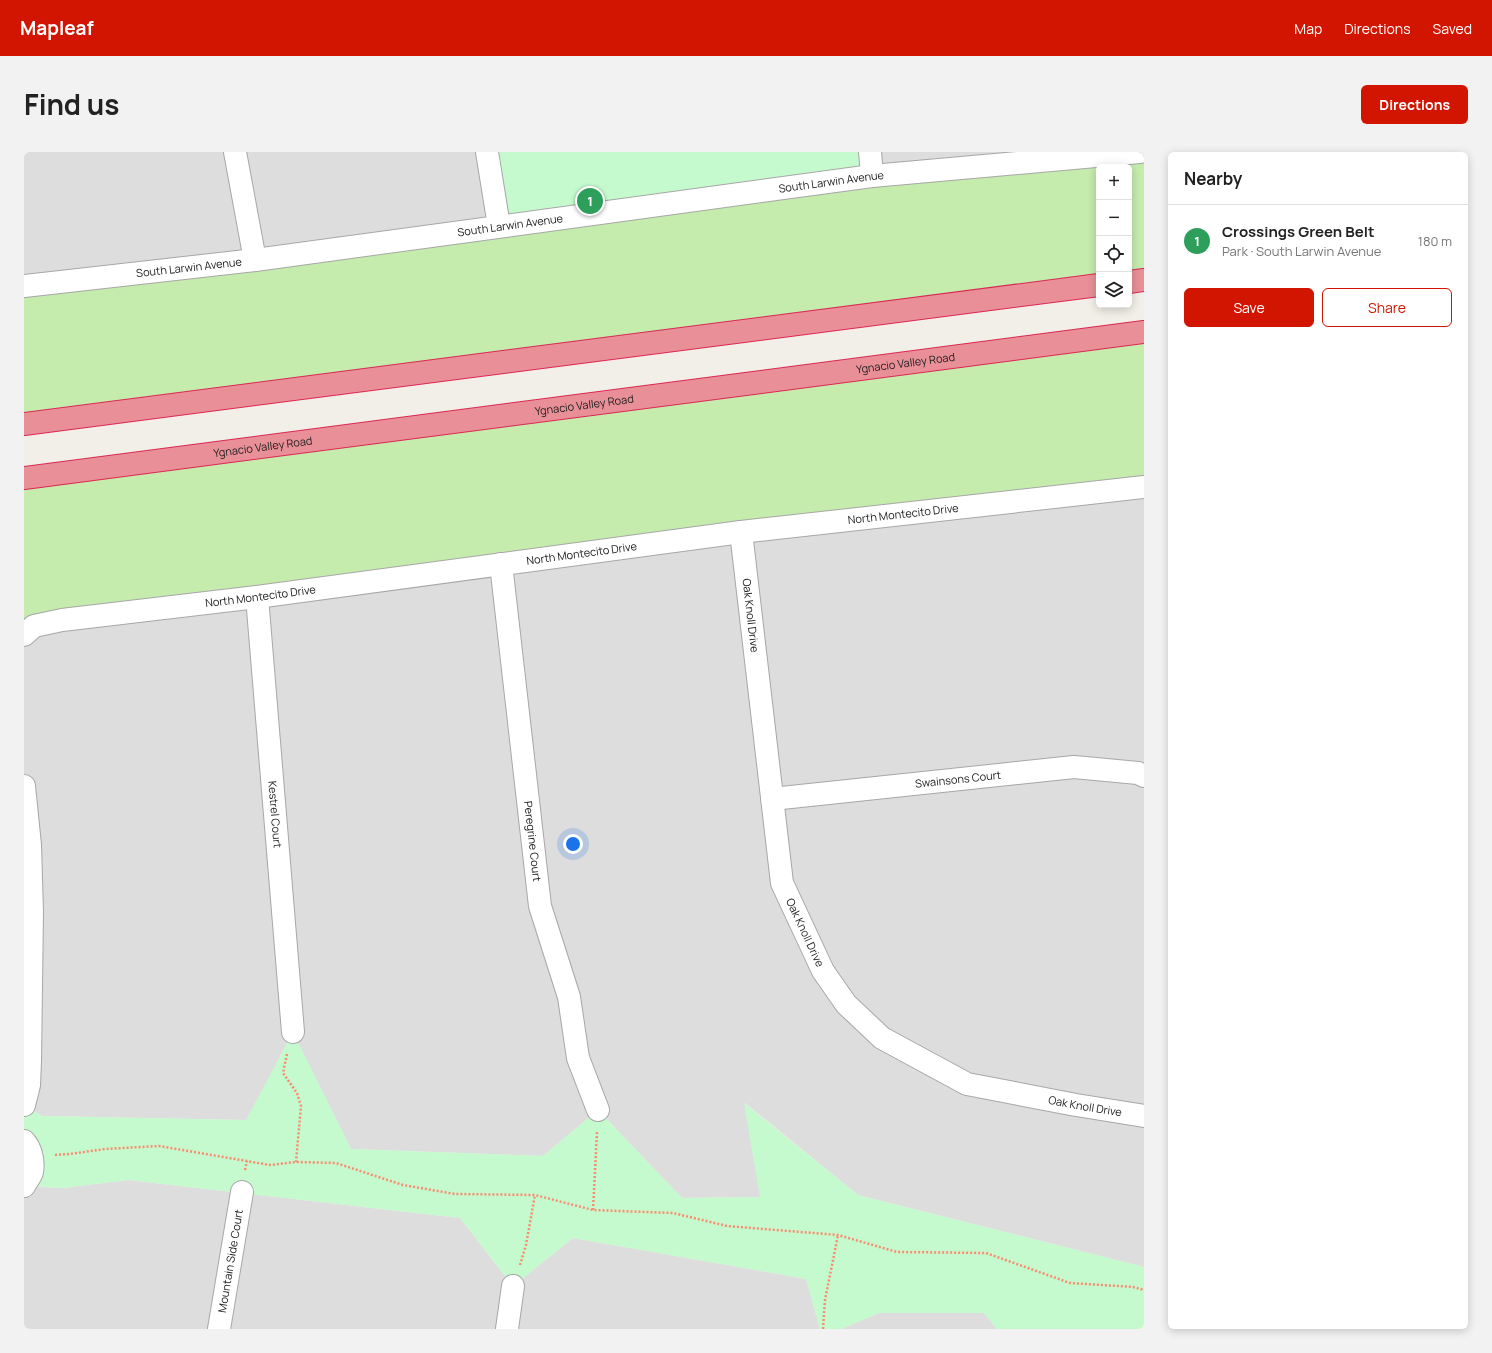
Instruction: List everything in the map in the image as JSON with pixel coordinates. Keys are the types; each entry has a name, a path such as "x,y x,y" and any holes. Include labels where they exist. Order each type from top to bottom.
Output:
{"highway":[{"path":"1132,282 1144,280"},
{"path":"24,424 1096,285"},
{"name":"Ygnacio Valley Road","path":"24,478 1144,332"}],"street":[{"path":"235,152 255,260"},
{"path":"487,152 499,226"},
{"path":"870,152 872,176"},
{"name":"South Larwin Avenue","path":"24,286 255,260 872,176 1128,153"},
{"name":"North Montecito Drive","path":"24,635 34,626 62,620 257,597 741,532 1144,486"},
{"name":"Oak Knoll Drive","path":"741,532 782,883 823,971 846,1004 882,1038 967,1084 1076,1105 1144,1116"},
{"name":"Peregrine Court","path":"501,564 540,906 570,997 578,1058 598,1110"},
{"name":"Kestrel Court","path":"257,597 293,1032"},
{"name":"Swainsons Court","path":"772,799 1074,767 1138,773 1144,776"},
{"path":"24,786 30,845 32,912 30,1061 29,1085 24,1105"},
{"path":"24,1186 32,1172 28,1148"},
{"name":"Mountain Side Court","path":"219,1329 242,1192"},
{"path":"507,1329 513,1286"}],"path":[{"path":"293,1032 283,1073 297,1093 301,1106 296,1162"},
{"path":"28,1148 70,1154 105,1149 159,1146 270,1165 296,1162 336,1163 403,1185 455,1194 535,1195 593,1210 673,1213 728,1226 838,1235 897,1252 986,1253 1070,1283 1133,1287 1144,1290"},
{"path":"593,1210 596,1152"},
{"path":"526,1245 535,1195"},
{"path":"823,1329 825,1300 838,1235"}],"shaded area":[{"path":"24,152 487,152 499,226 24,286"},
{"path":"870,152 1140,152 872,176"},
{"path":"1144,487 1144,1267 858,1195 745,1103 761,1197 682,1198 598,1110 543,1156 351,1149 293,1033 247,1120 42,1116 24,1105 24,635"},
{"path":"128,1180 460,1218 513,1286 573,1238 806,1279 820,1329 24,1329 24,1186 63,1188"},
{"path":"879,1313 984,1313 997,1329 841,1329"}],"green space":[{"path":"487,152 870,152 872,176 499,226"},
{"path":"1144,152 1144,280 1132,282 1132,164 1096,164 1096,285 24,424 24,286"},
{"path":"1144,332 1144,487 24,635 24,478"},
{"path":"293,1032 351,1149 543,1156 598,1110 682,1198 760,1197 744,1103 858,1195 1144,1267 1144,1329 997,1329 984,1313 879,1313 841,1329 820,1329 806,1279 573,1238 513,1286 460,1218 128,1180 63,1188 24,1186 24,1105 42,1116 246,1120"}],"place":[{"name":"Crossings Green Belt","path":"590,201"}]}
